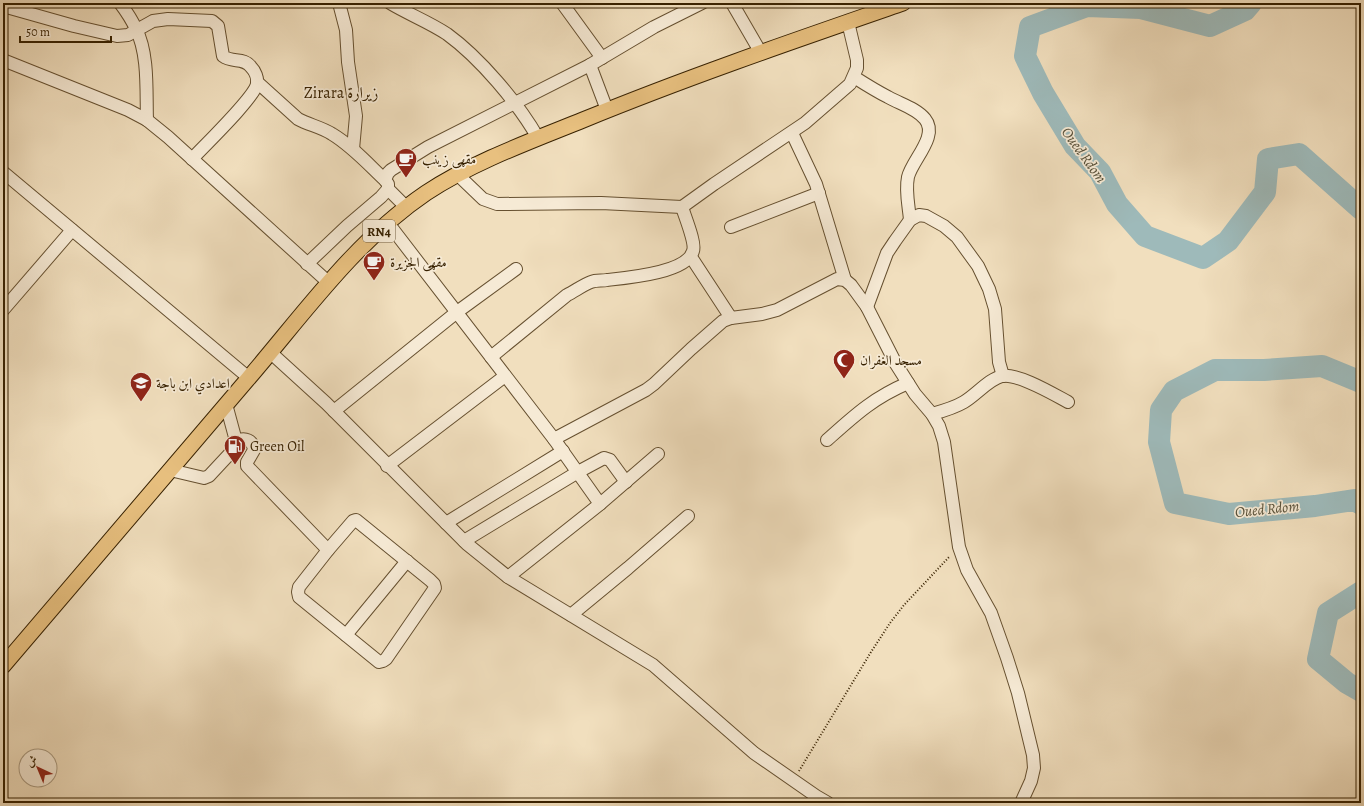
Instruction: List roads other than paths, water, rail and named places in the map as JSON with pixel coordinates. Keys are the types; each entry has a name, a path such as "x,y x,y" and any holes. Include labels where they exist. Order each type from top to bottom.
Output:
{"main road":[{"name":"RN4","path":"3,666 226,404 250,378 328,282 367,241 407,208 433,189 458,175 538,138 607,110 896,4"}],"street":[{"path":"120,3 137,30 141,42 144,60 147,120"},
{"path":"339,3 346,30 348,62 356,116 353,149"},
{"path":"562,3 602,58"},
{"path":"307,264 347,226 381,197 388,173 397,166 428,147 590,65 654,27 702,3"},
{"path":"732,3 761,53"},
{"path":"396,5 445,33 462,46 482,66 515,104 538,138"},
{"path":"3,6 74,26 117,36 128,35 153,21 168,19 212,21 218,26 223,56 226,59 243,61 248,64 255,74 257,82 255,89 244,103 192,159"},
{"path":"458,175 483,198 497,204 601,203 682,207 714,184 792,133 850,84 857,68 857,60 848,22"},
{"path":"3,60 128,110 147,120 168,137 328,282"},
{"path":"590,65 607,110"},
{"path":"854,77 887,97 920,114 925,118 929,126 929,135 908,178 908,206 910,220"},
{"path":"257,82 298,119 306,124 332,133 353,149 407,208"},
{"path":"792,133 816,184 844,280"},
{"path":"3,172 250,378"},
{"path":"731,227 818,193"},
{"path":"491,357 579,288 592,282 636,277 659,272 685,262 691,257 694,250 682,207"},
{"path":"867,307 887,253 910,220 919,215 926,216 952,231 978,266 989,289 995,309 999,362 1003,376"},
{"path":"388,223 554,439 600,504"},
{"path":"3,310 72,230"},
{"path":"691,257 730,318"},
{"path":"334,411 457,312 516,269"},
{"path":"554,439 646,390 711,330 723,321 730,318 770,313 837,279 844,280 851,285 867,307 896,364 939,426 944,442 959,548 967,570 991,613 1018,693 1033,755 1034,761 1031,781 1021,803"},
{"path":"270,352 334,411 387,466 464,541 508,577 653,665 754,753 828,803"},
{"path":"387,466 505,376"},
{"path":"932,414 948,410 964,402 994,379 1003,376 1019,378 1068,402"},
{"path":"827,440 868,404 891,390 908,383"},
{"path":"170,470 204,478 209,476 236,447 236,441 226,404"},
{"path":"236,441 242,438 246,439 254,446 254,450 247,462 247,466 328,550"},
{"path":"446,523 563,452"},
{"path":"508,577 600,504 658,454"},
{"path":"464,541 578,472 604,458 610,460 626,482"},
{"path":"571,615 688,516"},
{"path":"356,520 407,561 430,580 434,584 435,588 386,658 379,662 300,596 298,592 299,587 328,550 349,524 356,520"},
{"path":"346,635 407,561"}],"waterway":[{"name":"Oued Rdom","path":"1251,3 1245,10 1210,26 1141,8 1087,6 1030,27 1025,56 1043,93 1075,146 1100,172 1117,204 1145,236 1203,258 1228,241 1265,192 1268,159 1299,154 1361,209"},
{"name":"Oued Rdom","path":"1361,382 1322,366 1264,370 1215,370 1174,391 1161,410 1159,442 1175,503 1229,514 1315,506 1354,500 1361,504"},
{"name":"Oued Rdom","path":"1361,592 1328,613 1318,659 1347,683 1361,691"}],"place":[{"name":"مقهى زينب","path":"406,178"},
{"name":"مقهى الجزيرة","path":"374,282"},
{"name":"مسجد الغفران","path":"844,380"},
{"name":"اعدادي ابن باجة","path":"141,402"},
{"name":"Green Oil","path":"235,466"}],"district":[{"name":"Zirara زيرارة","path":"341,92"}]}
